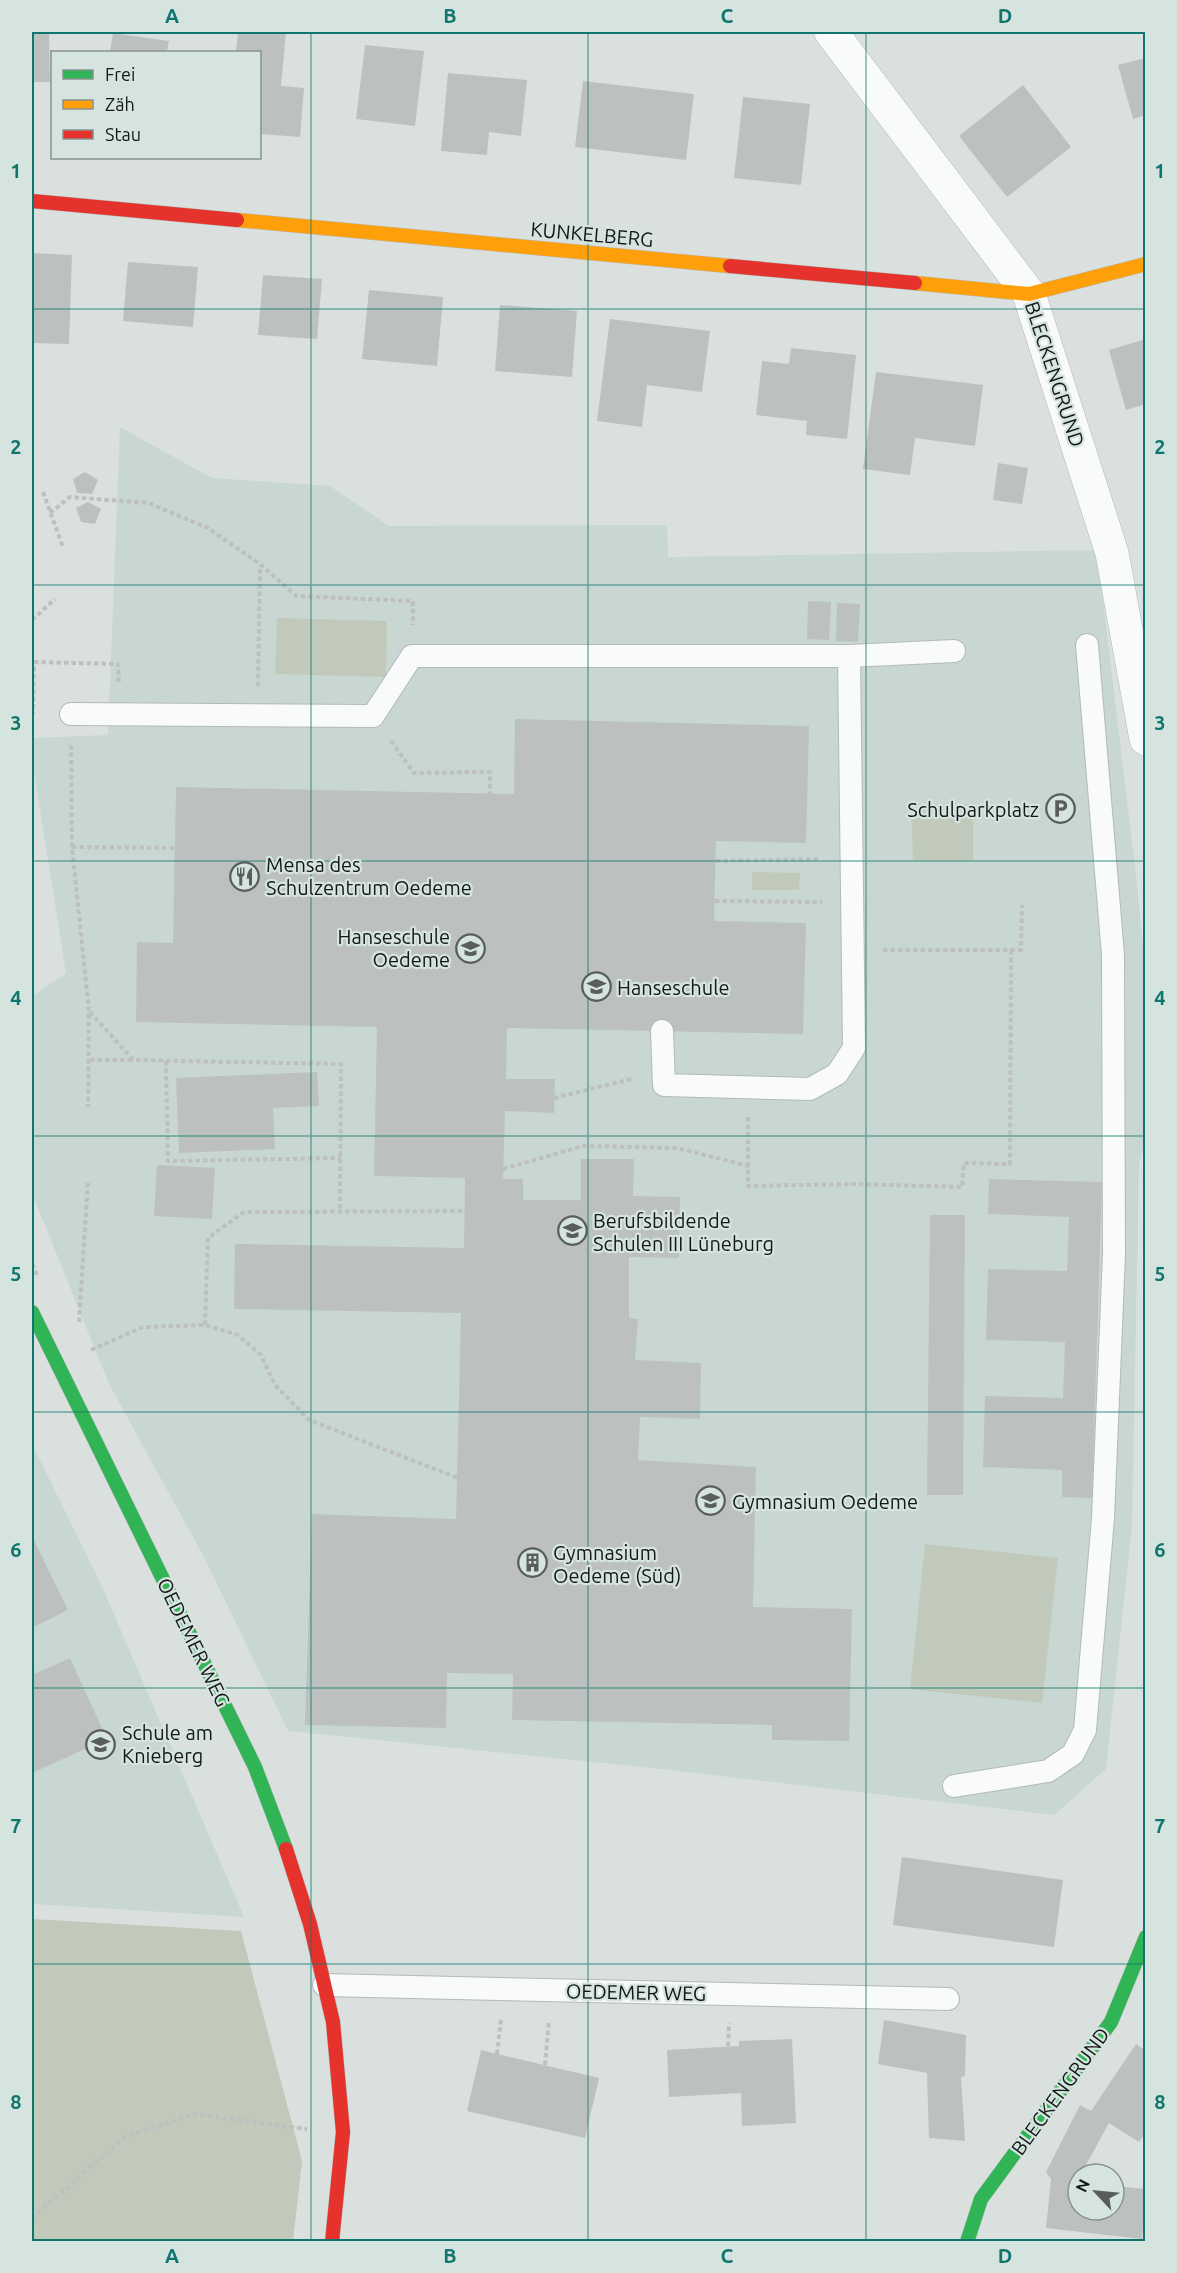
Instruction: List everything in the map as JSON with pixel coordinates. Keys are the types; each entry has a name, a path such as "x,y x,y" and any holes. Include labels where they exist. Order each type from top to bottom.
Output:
{"street":[{"name":"BLECKENGRUND","path":"831,32 1029,294 1112,553 1146,739"},
{"name":"KUNKELBERG","path":"32,201 1029,294 1146,264"},
{"name":"OEDEMER WEG","path":"32,1312 255,1767 284,1841 310,1924 333,2022 343,2132 332,2241"},
{"name":"BLECKENGRUND","path":"967,2241 981,2199 1111,2022 1146,1937"}],"lane":[{"path":"954,1786 1048,1771 1073,1754 1085,1730 1103,1518 1114,1254 1113,955 1087,645"},
{"path":"71,714 373,716 412,656 849,656 954,651"},
{"path":"662,1031 664,1085 810,1089 837,1074 854,1048 854,902 849,656"},
{"name":"OEDEMER WEG","path":"324,1985 948,1999"}],"path":[{"path":"43,492 63,547"},
{"path":"50,513 70,497 148,503 208,528 260,564 296,596 413,601 412,656"},
{"path":"257,716 260,564"},
{"path":"32,620 55,599"},
{"path":"33,714 33,661 118,664"},
{"path":"71,714 72,847 89,1012 88,1107"},
{"path":"373,716 414,773 490,772 490,794"},
{"path":"72,847 175,848"},
{"path":"716,861 852,859"},
{"path":"715,901 854,902"},
{"path":"854,950 1021,950 1022,905"},
{"path":"748,1120 748,1186 852,1184 962,1187 964,1163 1010,1164 1011,950"},
{"path":"89,1012 133,1060"},
{"path":"90,1060 341,1064 340,1211"},
{"path":"166,1061 168,1161 340,1158"},
{"path":"554,1098 663,1071"},
{"path":"503,1169 583,1146 677,1148 749,1166"},
{"path":"79,1333 88,1179"},
{"path":"205,1325 208,1238 244,1212 464,1211"},
{"path":"87,1352 143,1327 205,1325 238,1335 261,1355 275,1385 309,1420 458,1478"},
{"path":"545,2065 552,1990"},
{"path":"32,2218 125,2138 194,2114 293,2128 343,2132"}],"shaded area":[{"name":"Hanseschule","path":"120,427 212,478 330,486 389,526 667,525 668,557 1097,550 1146,977 1146,1138 1139,1165 1132,1526 1106,1769 1054,1815 652,1768 288,1731 205,1559 109,1384 32,1193 32,997 66,973 32,759 32,738 108,735"},
{"name":"Schule am Knieberg","path":"32,1444 101,1584 244,1917 32,1904"}],"green space":[{"path":"277,618 387,621 386,677 275,674"},
{"path":"911,804 973,804 973,860 913,860"},
{"path":"752,872 800,873 799,890 752,890"},
{"path":"925,1544 1058,1558 1042,1703 910,1689"},
{"path":"32,1919 241,1931 302,2161 293,2241 32,2241"}],"building":[{"path":"32,32 49,32 50,82 32,82"},
{"path":"238,32 286,32 281,86 304,88 300,137 261,134 261,51 236,51"},
{"path":"113,33 169,41 167,51 110,51"},
{"path":"365,45 424,51 415,126 356,119"},
{"path":"1146,58 1146,115 1133,119 1118,65"},
{"path":"448,73 527,80 521,136 489,132 487,155 441,151"},
{"path":"583,81 694,94 686,160 575,147"},
{"path":"1023,85 1071,147 1007,197 959,136"},
{"path":"743,97 810,104 801,185 734,178"},
{"path":"32,253 72,255 69,344 32,343"},
{"path":"128,262 198,267 193,327 123,321"},
{"path":"263,275 322,279 317,339 258,335"},
{"path":"369,290 443,297 437,366 362,359"},
{"path":"500,305 577,311 572,377 495,371"},
{"path":"610,319 710,331 702,392 647,385 642,427 597,421"},
{"path":"1146,339 1146,404 1126,410 1109,350"},
{"path":"791,348 856,355 847,439 806,435 807,421 756,415 762,361 789,364"},
{"path":"876,372 983,385 975,446 915,438 910,475 863,469"},
{"path":"998,463 1028,468 1022,504 993,500"},
{"path":"85,472 98,480 92,494 77,493 73,479"},
{"path":"88,502 101,509 95,524 81,522 76,508"},
{"path":"808,601 831,602 829,640 807,639"},
{"path":"837,603 860,604 858,642 836,641"},
{"path":"515,719 809,726 806,843 716,841 714,921 806,923 803,1034 507,1028 506,1079 555,1079 554,1113 505,1111 503,1179 523,1179 523,1200 581,1200 581,1159 634,1159 633,1196 680,1197 679,1258 629,1257 629,1318 638,1319 635,1360 701,1363 700,1419 640,1417 638,1460 756,1467 753,1607 852,1609 849,1741 772,1740 772,1725 512,1720 513,1674 447,1673 446,1728 305,1725 312,1514 456,1519 461,1313 234,1309 235,1244 464,1248 465,1178 374,1176 377,1027 136,1022 137,942 173,943 176,787 514,794"},
{"path":"317,1072 319,1106 273,1108 275,1149 179,1153 176,1078"},
{"path":"157,1165 215,1168 212,1219 154,1216"},
{"path":"989,1179 1102,1182 1092,1498 1062,1497 1062,1470 983,1467 985,1396 1063,1398 1065,1342 986,1340 988,1269 1067,1271 1069,1217 988,1214"},
{"path":"930,1215 965,1215 963,1495 927,1495"},
{"path":"32,1536 68,1610 32,1628"},
{"path":"70,1658 107,1739 32,1773 32,1675"},
{"path":"902,1857 1063,1880 1054,1947 893,1925"},
{"path":"884,2020 966,2035 965,2076 961,2077 965,2141 929,2138 927,2073 878,2064"},
{"path":"792,2039 796,2123 742,2126 741,2093 669,2097 667,2050 739,2046 739,2041"},
{"path":"1136,2044 1146,2051 1146,2132 1139,2142 1109,2123 1088,2162 1066,2162 1066,2222 1126,2222 1126,2187 1146,2189 1142,2239 1046,2228 1051,2179 1046,2172 1080,2105 1091,2111"},
{"path":"481,2050 599,2078 585,2138 467,2111"}],"traffic: fast":[{"path":"32,1312 255,1767 286,1849"},
{"path":"967,2242 981,2199 1111,2022 1146,1937"}],"traffic: slow":[{"path":"237,220 730,266"},
{"path":"915,283 1029,294 1146,264"}],"traffic: jam":[{"path":"32,201 237,220"},
{"path":"730,266 915,283"},
{"path":"286,1849 310,1924 333,2022 343,2132 332,2242"}],"place":[{"name":"Schulparkplatz","path":"1060,809"},
{"name":"Mensa des Schulzentrum Oedeme","path":"245,876"},
{"name":"Hanseschule Oedeme","path":"471,948"},
{"name":"Hanseschule","path":"596,987"},
{"name":"Berufsbildende Schulen III Lüneburg","path":"572,1231"},
{"name":"Gymnasium Oedeme","path":"711,1501"},
{"name":"Gymnasium Oedeme (Süd)","path":"532,1563"},
{"name":"Schule am Knieberg","path":"101,1744"}]}
